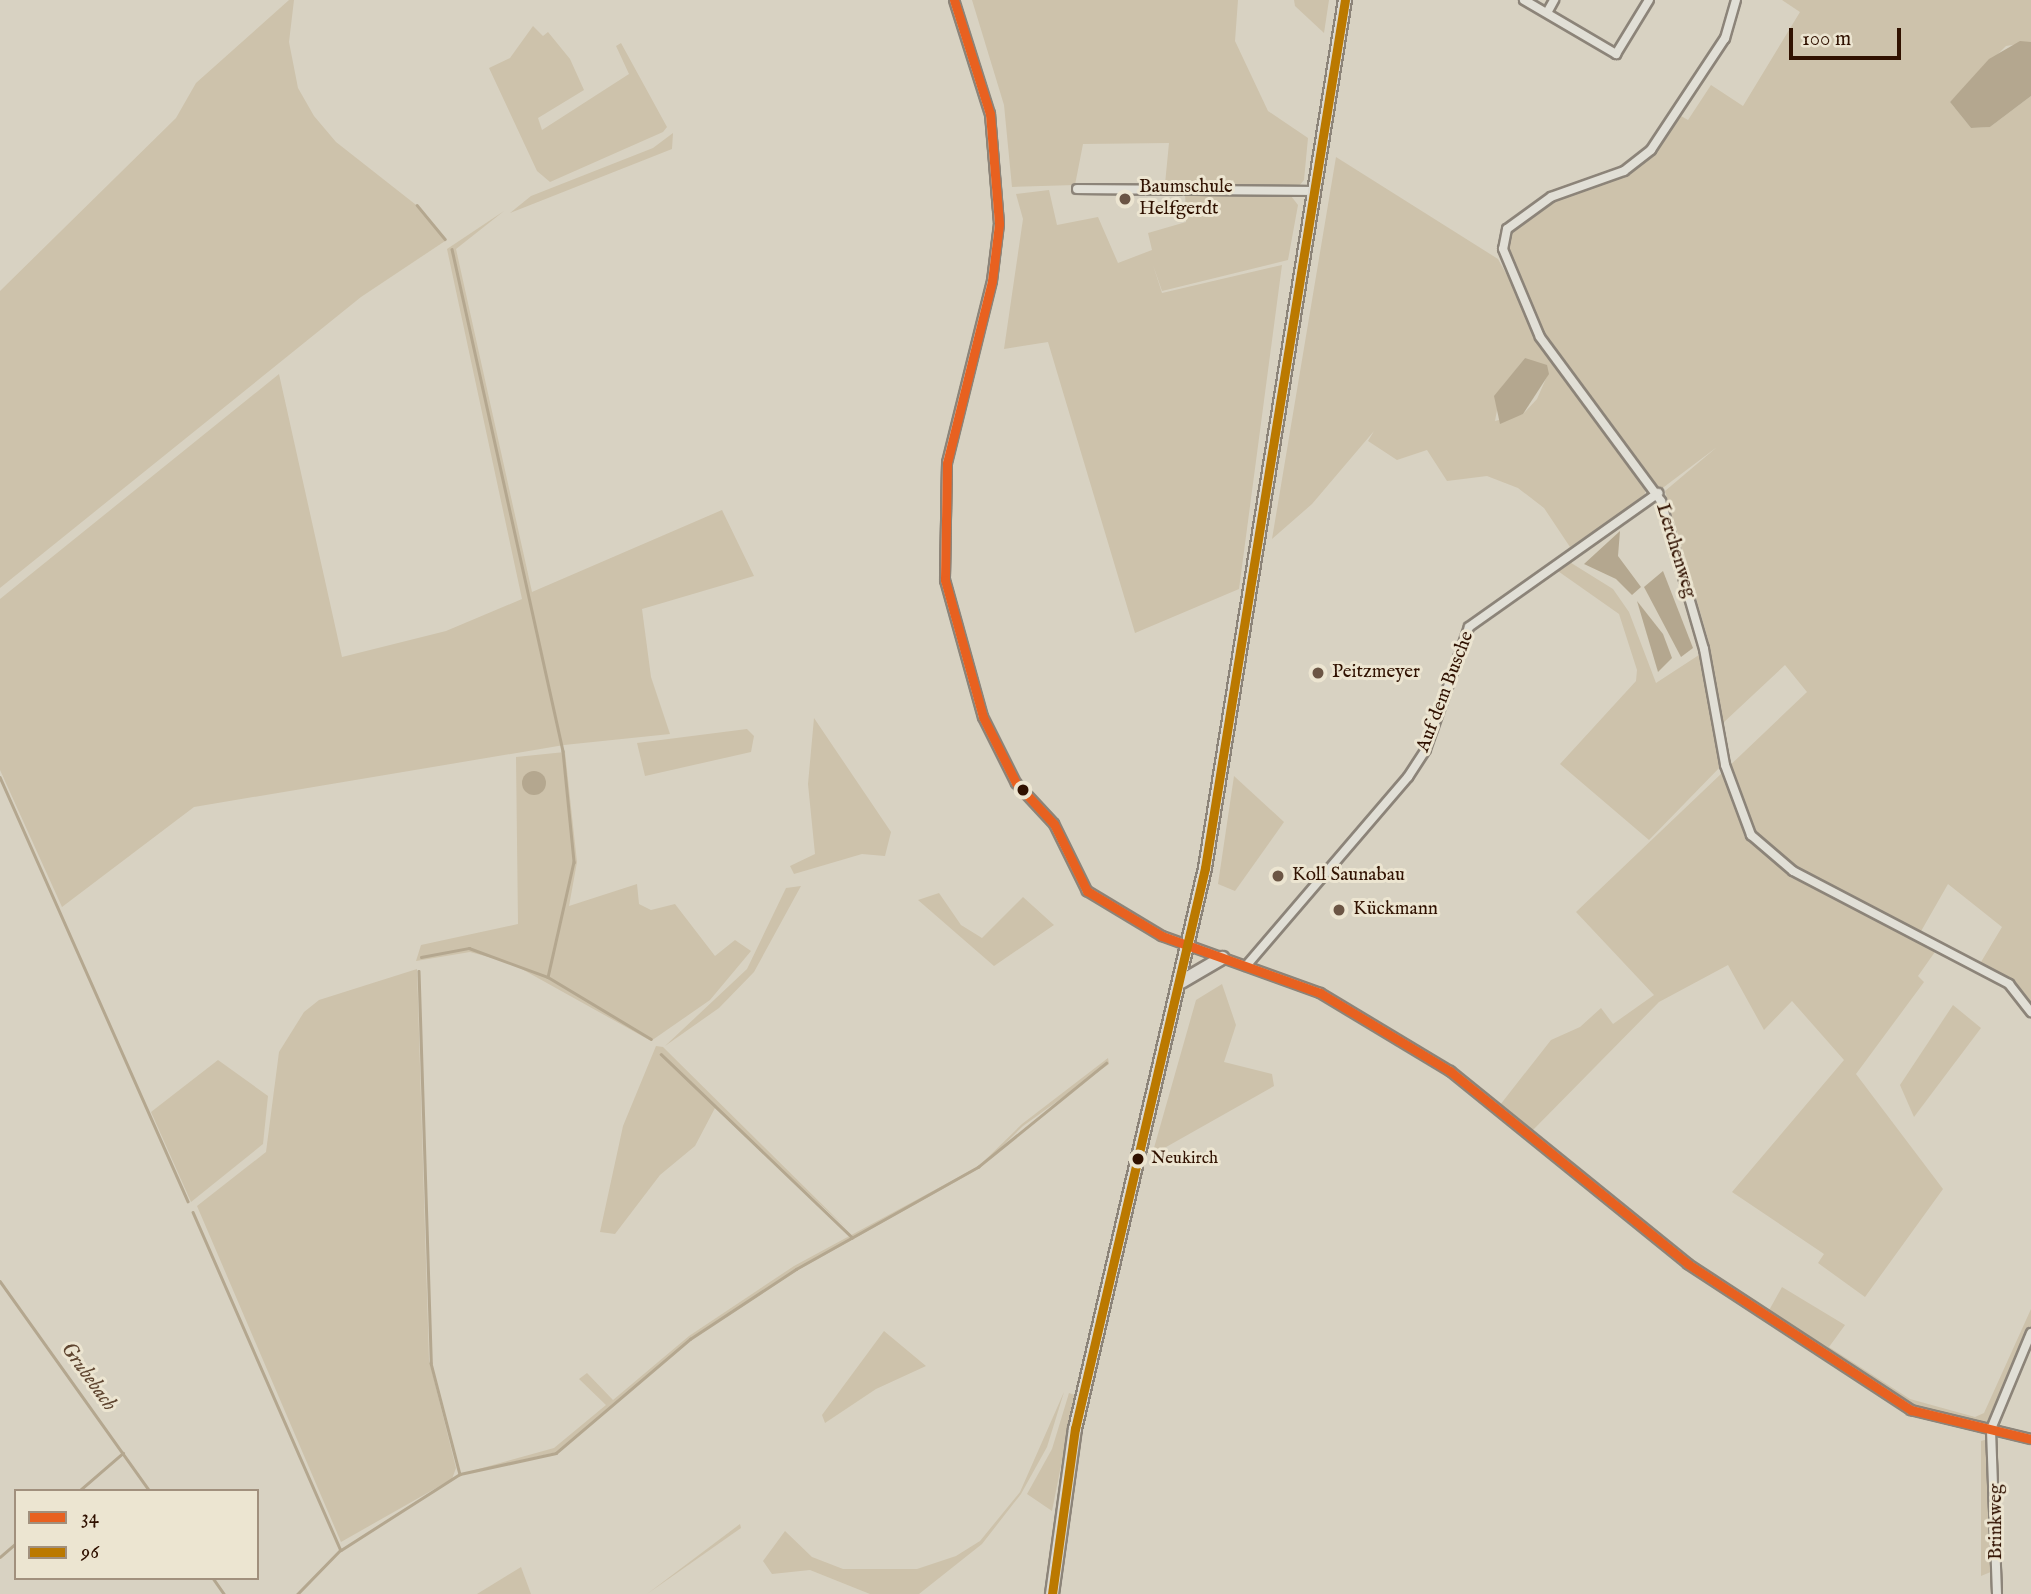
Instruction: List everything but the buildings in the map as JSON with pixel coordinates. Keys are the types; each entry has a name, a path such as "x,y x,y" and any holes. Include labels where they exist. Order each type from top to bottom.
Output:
{"main road":[{"path":"1052,1594 1075,1429 1189,947 1345,0"},
{"path":"1181,982 1222,958"}],"street":[{"path":"954,0 990,114 999,224 944,489 942,553 956,636 1007,768 1054,824 1087,891 1189,947 1320,993 1450,1071 1688,1264 1911,1410 2031,1439"},
{"path":"1524,0 1548,11 1616,54 1649,0"},
{"path":"1548,11 1554,0"},
{"name":"Lerchenweg","path":"1736,0 1725,38 1651,150 1624,171 1533,208 1507,229 1503,249 1540,337 1658,493 1704,649 1725,765 1751,835 1793,872 1992,974 2031,1012"},
{"path":"1077,189 1314,191"},
{"name":"Auf dem Busche","path":"1246,966 1408,777 1426,748 1469,627 1658,493"},
{"path":"1991,1429 2031,1333"},
{"name":"Brinkweg","path":"1991,1429 1996,1450 1997,1594"},
{"path":"1996,1450 2006,1434"}],"shaded area":[{"path":"289,0 294,0 289,42 298,88 314,116 336,142 420,208 445,241 361,297 0,588 0,291 176,118 196,83"},
{"path":"972,0 1238,0 1235,41 1268,111 1308,138 1304,180 1299,186 1165,184 1169,143 1083,144 1075,185 1012,187 1004,105"},
{"path":"1294,0 1329,0 1324,33 1295,6"},
{"path":"1782,0 2031,0 2031,42 2006,46 1950,102 1971,128 1990,127 2031,96 2031,1006 2012,982 1981,962 2002,927 1948,884 1920,933 1867,907 1937,949 1918,976 1924,982 1856,1074 1943,1189 1865,1297 1818,1263 1824,1254 1732,1192 1844,1060 1792,1001 1764,1030 1728,965 1659,1002 1532,1131 1500,1105 1551,1040 1580,1027 1601,1008 1613,1024 1654,995 1576,912 1807,692 1785,665 1723,723 1708,639 1665,491 1717,447 1660,490 1543,335 1505,249 1509,230 1551,198 1625,173 1654,152 1681,116 1688,120 1711,85 1743,106 1800,12"},
{"path":"533,26 543,36 548,32 570,59 584,90 538,118 542,130 629,74 616,46 621,43 667,127 663,132 550,182 537,171 489,68 510,58"},
{"path":"2020,41 2031,42 2031,96 1990,127 1971,128 1950,102 1989,59"},
{"path":"673,133 672,149 510,213 531,196 653,148"},
{"path":"1336,157 1498,259 1562,375 1647,484 1644,497 1570,547 1544,508 1518,488 1487,476 1447,481 1427,450 1397,460 1368,441 1374,431 1312,504 1272,539","holes":["1525,358 1548,374 1537,399 1523,414 1495,421 1501,388"]},
{"path":"1049,190 1057,225 1098,217 1118,263 1152,250 1148,233 1186,222 1185,191 1291,196 1298,205 1288,260 1162,291 1153,265 1162,293 1282,265 1239,589 1135,633 1048,342 1004,349 1023,219 1016,194"},
{"path":"504,211 456,249 532,592 722,510 754,576 642,609 651,677 670,734 564,745 194,807 62,907 0,770 0,599 279,374 342,657 446,631 522,599 447,249"},
{"path":"1525,358 1547,365 1549,374 1523,414 1500,424 1494,396"},
{"path":"1620,531 1618,556 1641,587 1632,595 1616,579 1584,564"},
{"path":"1568,561 1613,589 1629,612 1656,683 1702,653 1722,765 1649,840 1560,764 1636,681 1637,670 1619,614 1555,569"},
{"path":"1663,571 1693,648 1681,657 1644,587"},
{"path":"1637,601 1663,634 1672,658 1658,672"},
{"path":"814,718 891,832 885,856 862,854 794,874 790,866 815,854 808,784"},
{"path":"747,729 754,736 751,752 645,776 637,743"},
{"path":"565,752 577,862 569,906 637,884 639,904 651,910 675,904 715,956 735,940 751,951 710,1000 651,1041 511,963 470,952 416,961 421,945 518,924 516,757"},
{"path":"534,771 545,778 546,783 539,794 534,795 523,788 522,783 529,772"},
{"path":"1234,776 1284,822 1235,891 1218,884"},
{"path":"801,886 754,972 719,1008 665,1046 747,969 786,888"},
{"path":"939,893 961,925 982,938 1023,897 1054,925 994,966 918,900"},
{"path":"417,969 429,1360 456,1468 452,1479 341,1542 197,1206 266,1152 279,1052 304,1012 319,1000"},
{"path":"1222,984 1236,1025 1224,1062 1272,1074 1274,1086 1152,1155 1196,1000"},
{"path":"1953,1005 1981,1028 1914,1117 1900,1085"},
{"path":"656,1046 663,1047 846,1228 715,1108 695,1146 660,1175 615,1234 600,1232 623,1126"},
{"path":"1108,1058 1109,1064 1023,1126 980,1168 798,1270 691,1340 557,1452 464,1473 554,1448 606,1405 579,1379 587,1373 613,1400 689,1336 794,1266 979,1166 1022,1124"},
{"path":"218,1060 268,1096 263,1144 191,1202 151,1112"},
{"path":"1782,1287 1845,1325 1829,1347 1910,1399 1975,1417 1984,1413 2031,1309 2031,1327 1990,1425 1910,1406 1767,1314"},
{"path":"884,1331 926,1366 876,1389 825,1423 822,1415"},
{"path":"1064,1392 1047,1447 1021,1494 982,1544 919,1594 870,1594 810,1570 772,1574 763,1561 785,1531 812,1557 843,1569 917,1569 956,1556 980,1541 1020,1492"},
{"path":"1069,1393 1075,1395 1052,1511 1027,1494 1052,1449"},
{"path":"1988,1439 1993,1571 1981,1576 1981,1441"},
{"path":"740,1524 741,1528 647,1594"},
{"path":"521,1567 531,1594 477,1594"}],"waterway":[{"path":"417,205 445,239"},
{"path":"452,249 563,751 574,862 548,977 651,1039"},
{"path":"0,777 188,1201"},
{"path":"421,957 469,948 548,977"},
{"path":"419,971 431,1363 460,1474"},
{"path":"661,1054 852,1237"},
{"path":"341,1550 460,1474 556,1453 690,1339 796,1269 978,1167 1106,1063"},
{"path":"193,1212 341,1550 298,1594"},
{"name":"Grubebach","path":"0,1281 149,1489"},
{"path":"81,1489 123,1453"},
{"path":"0,1557 14,1545"},
{"name":"Grubebach","path":"214,1580 224,1594"}],"transit line":[{"name":"34","path":"954,0 990,114 999,224 992,281 947,463 945,580 983,717 1016,783 1054,824 1087,891 1162,936 1320,993 1450,1071 1688,1264 1911,1410 2031,1439"},
{"name":"96","path":"1052,1594 1075,1429 1205,868 1345,0"}],"place":[{"name":"Baumschule Helfgerdt","path":"1125,199"},
{"name":"Peitzmeyer","path":"1318,673"},
{"name":"Koll Saunabau","path":"1278,876"},
{"name":"Kückmann","path":"1339,910"},
{"name":"Neukirch","path":"1138,1159"}]}
